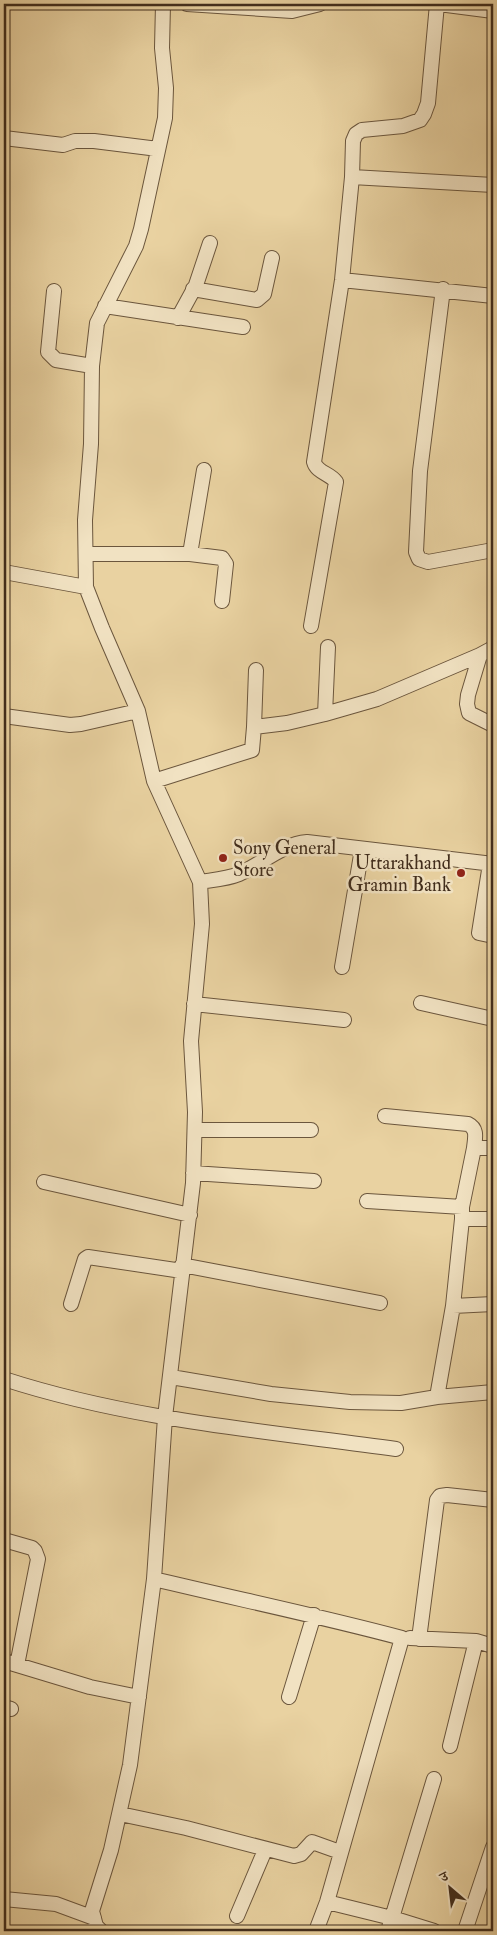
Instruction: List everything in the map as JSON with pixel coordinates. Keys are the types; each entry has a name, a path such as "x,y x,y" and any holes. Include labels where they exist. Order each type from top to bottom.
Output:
{"street":[{"path":"101,1931 96,1926 92,1910 120,1814 130,1766 154,1579 165,1417 194,1173 195,1112 191,1041 202,924 200,882 154,781 138,711 86,587 85,520 91,444 92,366 97,323 136,246 165,118 166,103 162,48 163,4"},
{"path":"187,4 293,7 320,4"},
{"path":"312,626 336,482 333,477 317,469 314,462 342,280 352,177 353,141 356,134 362,130 403,126 420,120 424,114 428,103 438,4 493,11"},
{"path":"4,138 63,144 94,140 158,149"},
{"path":"352,177 493,185"},
{"path":"178,318 193,289 210,242"},
{"path":"193,289 258,300 264,294 272,258"},
{"path":"342,280 443,289 493,296"},
{"path":"443,289 420,471 416,552 420,560 428,562 493,550"},
{"path":"54,290 48,352 56,360 92,366"},
{"path":"105,306 243,327"},
{"path":"190,554 204,470"},
{"path":"86,554 190,554 224,560 226,564 222,601"},
{"path":"4,572 86,587"},
{"path":"325,714 328,646"},
{"path":"254,728 287,723 377,699 493,648"},
{"path":"480,655 467,704 469,713 493,725"},
{"path":"154,781 250,751 253,747 256,670"},
{"path":"4,716 70,725 138,711"},
{"path":"200,882 237,875 299,842 492,864 479,933 493,936"},
{"path":"342,967 362,849"},
{"path":"421,1003 493,1019"},
{"path":"194,1004 344,1020"},
{"path":"385,1116 468,1124 474,1127 476,1131 462,1213 452,1306 437,1397"},
{"path":"194,1130 311,1130"},
{"path":"474,1148 493,1148"},
{"path":"194,1173 314,1181"},
{"path":"44,1182 190,1216"},
{"path":"367,1200 493,1219"},
{"path":"71,1304 85,1259 88,1257 182,1268 380,1303"},
{"path":"452,1306 493,1304"},
{"path":"171,1377 271,1394 350,1402 401,1403 437,1397 493,1392"},
{"path":"4,1379 84,1400 165,1417 396,1449"},
{"path":"419,1639 437,1500 440,1496 447,1495 493,1500"},
{"path":"4,1540 32,1548 36,1551 38,1559 10,1663 90,1687 139,1697"},
{"path":"154,1579 314,1615 402,1638 476,1641 493,1646"},
{"path":"289,1697 314,1615"},
{"path":"316,1931 327,1902 402,1638"},
{"path":"450,1746 476,1641"},
{"path":"390,1925 434,1779"},
{"path":"120,1814 186,1828 294,1856 301,1854 314,1842 340,1852"},
{"path":"465,1931 493,1847"},
{"path":"237,1916 265,1850"},
{"path":"4,1899 56,1904 94,1918"},
{"path":"327,1902 390,1925 434,1931"}],"place":[{"name":"Sony General Store","path":"223,858"},
{"name":"Uttarakhand Gramin Bank","path":"461,873"}]}
